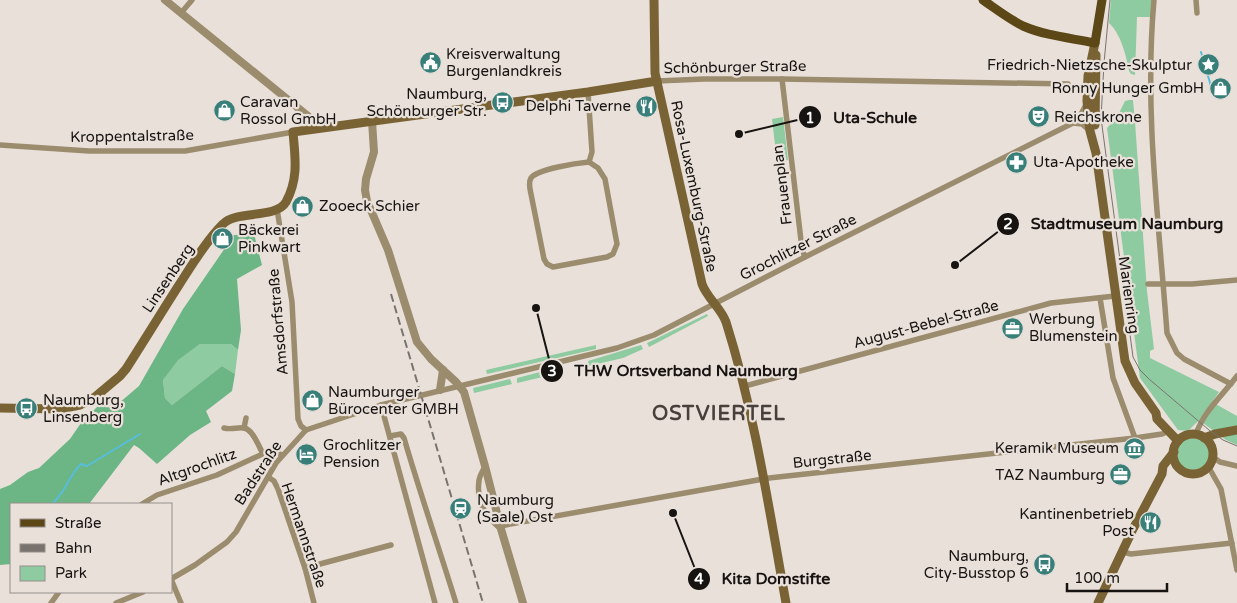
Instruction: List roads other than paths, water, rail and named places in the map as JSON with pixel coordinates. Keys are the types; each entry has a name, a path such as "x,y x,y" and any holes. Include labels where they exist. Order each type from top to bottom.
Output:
{"main road":[{"name":"Rosa-Luxemburg-Straße","path":"654,0 654,58 657,81 702,284 725,320 745,386"},
{"path":"983,0 1014,21 1030,29 1054,36 1095,43"},
{"path":"1094,142 1090,131 1087,102 1088,76 1102,0"},
{"path":"1094,142 1097,61 1095,43"},
{"name":"Schönburger Straße","path":"315,129 657,81"},
{"path":"276,209 286,203 296,179 293,132 315,129"},
{"name":"Marienring","path":"1094,142 1123,352 1127,368 1156,413 1156,418 1178,442"},
{"name":"Linsenberg","path":"0,408 59,409 80,405 95,396 124,372 191,266 223,223 232,219 276,209"},
{"path":"745,386 786,603"},
{"path":"1098,603 1132,531 1162,474 1163,466 1174,452 1178,442 1185,436 1200,436 1237,430"},
{"path":"1174,452 1175,462 1180,468 1188,473 1196,473 1208,466 1212,458 1214,442 1224,433"},
{"path":"1200,436 1212,448"},
{"path":"1162,474 1180,468"}],"street":[{"path":"165,0 308,116 315,129"},
{"path":"181,13 192,0"},
{"path":"1154,0 1150,87 1167,333 1177,353 1184,359 1231,384"},
{"path":"1196,0 1197,13"},
{"name":"Schönburger Straße","path":"657,81 782,80 1068,84"},
{"name":"Frauenplan","path":"782,80 802,249 805,257"},
{"path":"588,92 592,152 589,162"},
{"name":"Grochlitzer Straße","path":"381,405 631,343 654,335 1073,123 1087,102"},
{"path":"372,121 374,152 366,179 366,195 388,250 417,342 464,392 486,466 500,527 523,603"},
{"path":"1073,123 1082,124 1090,131"},
{"name":"Kroppentalstraße","path":"0,145 89,151 185,151 293,132"},
{"path":"589,162 598,168 605,179 617,244 616,249 607,257 553,267 547,264 544,259 529,183 531,178 537,173 589,162"},
{"name":"Amsdorfstraße","path":"276,209 292,302 298,419 301,426 306,430"},
{"path":"1148,284 1192,284 1237,280"},
{"name":"August-Bebel-Straße","path":"745,386 1051,303 1115,296"},
{"name":"Marienring","path":"1100,298 1113,378 1135,438"},
{"path":"440,390 443,370"},
{"path":"1200,436 1204,416 1237,376"},
{"path":"381,405 435,603"},
{"name":"Badstraße","path":"172,578 195,565 227,542 236,532 268,476 282,456 306,430 381,405"},
{"path":"244,428 246,418"},
{"name":"Altgrochlitz","path":"144,503 157,494 207,479 263,454 252,433 244,428 224,428"},
{"name":"Burgstraße","path":"500,527 764,480 1135,438 1162,434 1167,428"},
{"path":"390,436 401,434 404,438 418,487 434,528 456,603"},
{"path":"263,454 273,451 282,456"},
{"path":"1212,458 1237,466"},
{"path":"486,466 479,480 480,498 484,513 500,527"},
{"path":"1208,466 1221,489 1237,570"},
{"name":"Hermannstraße","path":"268,476 274,481 278,489 305,568 314,603"},
{"path":"1123,552 1131,554 1232,543"},
{"path":"305,568 391,545"},
{"path":"172,581 181,603"},
{"path":"116,603 141,593"}],"waterway":[{"path":"1201,52 1213,93"},
{"path":"53,503 81,464 87,466 140,434"}],"tram line":[{"path":"1110,0 1101,118 1133,357 1140,370 1149,379 1209,430 1223,440 1237,446"}],"railway":[{"path":"391,294 483,603"}],"place":[{"name":"Kreisverwaltung Burgenlandkreis","path":"430,63"},
{"name":"Friedrich-Nietzsche-Skulptur","path":"1208,65"},
{"name":"Ronny Hunger GmbH","path":"1220,88"},
{"name":"Naumburg, Schönburger Str.","path":"503,103"},
{"name":"Delphi Taverne","path":"647,106"},
{"name":"Caravan Rossol GmbH","path":"224,111"},
{"name":"Reichskrone","path":"1038,117"},
{"name":"Uta-Schule","path":"739,134"},
{"name":"Uta-Apotheke","path":"1017,162"},
{"name":"Zooeck Schier","path":"303,206"},
{"name":"Bäckerei Pinkwart","path":"222,239"},
{"name":"Stadtmuseum Naumburg","path":"955,265"},
{"name":"THW Ortsverband Naumburg","path":"536,308"},
{"name":"Werbung Blumenstein","path":"1013,328"},
{"name":"Naumburger Bürocenter GMBH","path":"312,401"},
{"name":"Naumburg, Linsenberg","path":"27,409"},
{"name":"Keramik Museum","path":"1135,448"},
{"name":"Grochlitzer Pension","path":"307,454"},
{"name":"TAZ Naumburg","path":"1121,475"},
{"name":"Naumburg (Saale) Ost","path":"461,509"},
{"name":"Kita Domstifte","path":"673,513"},
{"name":"Kantinenbetrieb Post","path":"1150,523"},
{"name":"Naumburg, City-Busstop 6","path":"1045,565"}],"district":[{"name":"OSTVIERTEL","path":"719,414"}]}
